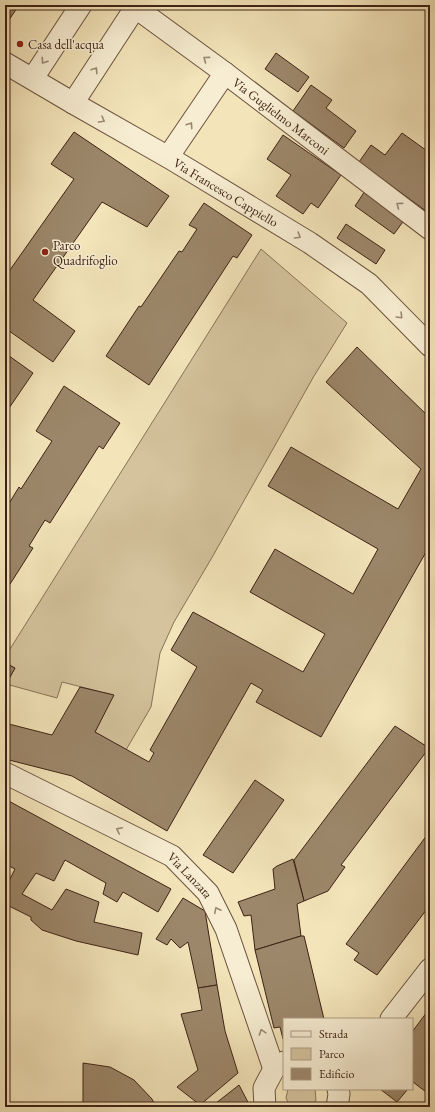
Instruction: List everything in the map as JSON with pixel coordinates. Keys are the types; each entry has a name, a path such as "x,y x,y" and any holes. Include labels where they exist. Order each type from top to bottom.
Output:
{"street":[{"path":"33,78 81,5"},
{"path":"73,103 134,6"},
{"name":"Via Guglielmo Marconi","path":"134,6 225,73 430,229"},
{"name":"Via Francesco Cappiello","path":"5,63 168,157 310,243 369,284 430,346"},
{"path":"168,157 225,73"},
{"name":"Via Lanzara","path":"5,773 172,856 208,893 226,929 279,1066"},
{"path":"392,1018 430,968"},
{"path":"265,1107 264,1088 279,1066"},
{"path":"337,1107 340,1094 338,1090"}],"green space":[{"path":"261,249 347,323 314,376 174,622 160,653 151,707 126,750 95,732 113,695 62,682 57,698 6,684 15,668 5,663 5,657"},
{"path":"288,1090 315,1090 316,1100 312,1107 290,1107 286,1098"}],"building":[{"path":"5,5 19,5 5,26"},
{"path":"421,5 430,5 430,13"},
{"path":"276,53 309,77 298,92 265,69"},
{"path":"311,85 332,100 326,108 356,131 344,148 293,111"},
{"name":"Parco Quadrifoglio","path":"74,132 169,196 147,227 102,202 33,300 75,331 53,362 5,328 5,277 74,179 51,164"},
{"path":"402,133 430,153 430,214 359,162 371,145 385,155"},
{"path":"283,135 341,175 318,208 311,203 303,214 276,196 291,175 267,159"},
{"path":"365,191 405,219 394,234 355,206"},
{"path":"204,203 252,235 237,258 233,256 149,385 106,356 139,306 141,307 179,251 182,252 197,229 189,225"},
{"path":"346,224 385,250 376,264 337,238"},
{"path":"357,347 430,418 430,545 321,737 256,702 263,690 251,683 167,831 72,776 5,759 5,723 52,735 80,687 114,695 95,732 149,762 154,753 150,750 197,667 171,650 193,612 303,672 325,634 250,592 275,549 353,594 378,549 268,486 291,447 398,509 421,469 326,382"},
{"path":"5,353 33,373 5,414"},
{"path":"64,386 120,423 103,449 99,446 50,523 45,520 29,546 33,548 5,592 5,510 19,487 21,489 52,441 36,431"},
{"path":"5,663 15,668 5,686"},
{"path":"395,726 429,748 341,865 345,867 328,891 304,901 294,860"},
{"path":"255,780 284,800 233,873 203,855"},
{"path":"5,799 171,889 158,912 123,892 117,902 103,894 106,883 65,860 54,881 36,873 22,894 52,910 66,889 99,902 94,922 142,933 138,955 76,941 42,930 31,920 31,917 5,904 5,889 15,869 5,864"},
{"path":"430,831 430,905 377,975 354,960 359,953 346,944"},
{"path":"293,859 304,901 297,904 301,936 255,950 251,915 244,916 238,902 275,889 273,869"},
{"path":"183,898 205,911 217,985 198,988 188,942 180,948 171,939 167,945 156,939"},
{"path":"304,936 324,1018 283,1018 283,1039 280,1027 274,1028 255,950"},
{"path":"217,985 225,1031 238,1073 200,1105 177,1087 198,1070 181,1014 202,1010 198,988"},
{"path":"430,1008 430,1095 413,1082 413,1031"},
{"path":"83,1063 110,1067 134,1080 152,1099 156,1107 83,1107"},
{"path":"239,1085 250,1106 211,1107"},
{"path":"381,1090 407,1090 397,1102"}],"place":[{"name":"Casa dell'acqua","path":"20,44"},
{"name":"Parco Quadrifoglio","path":"45,252"}]}
